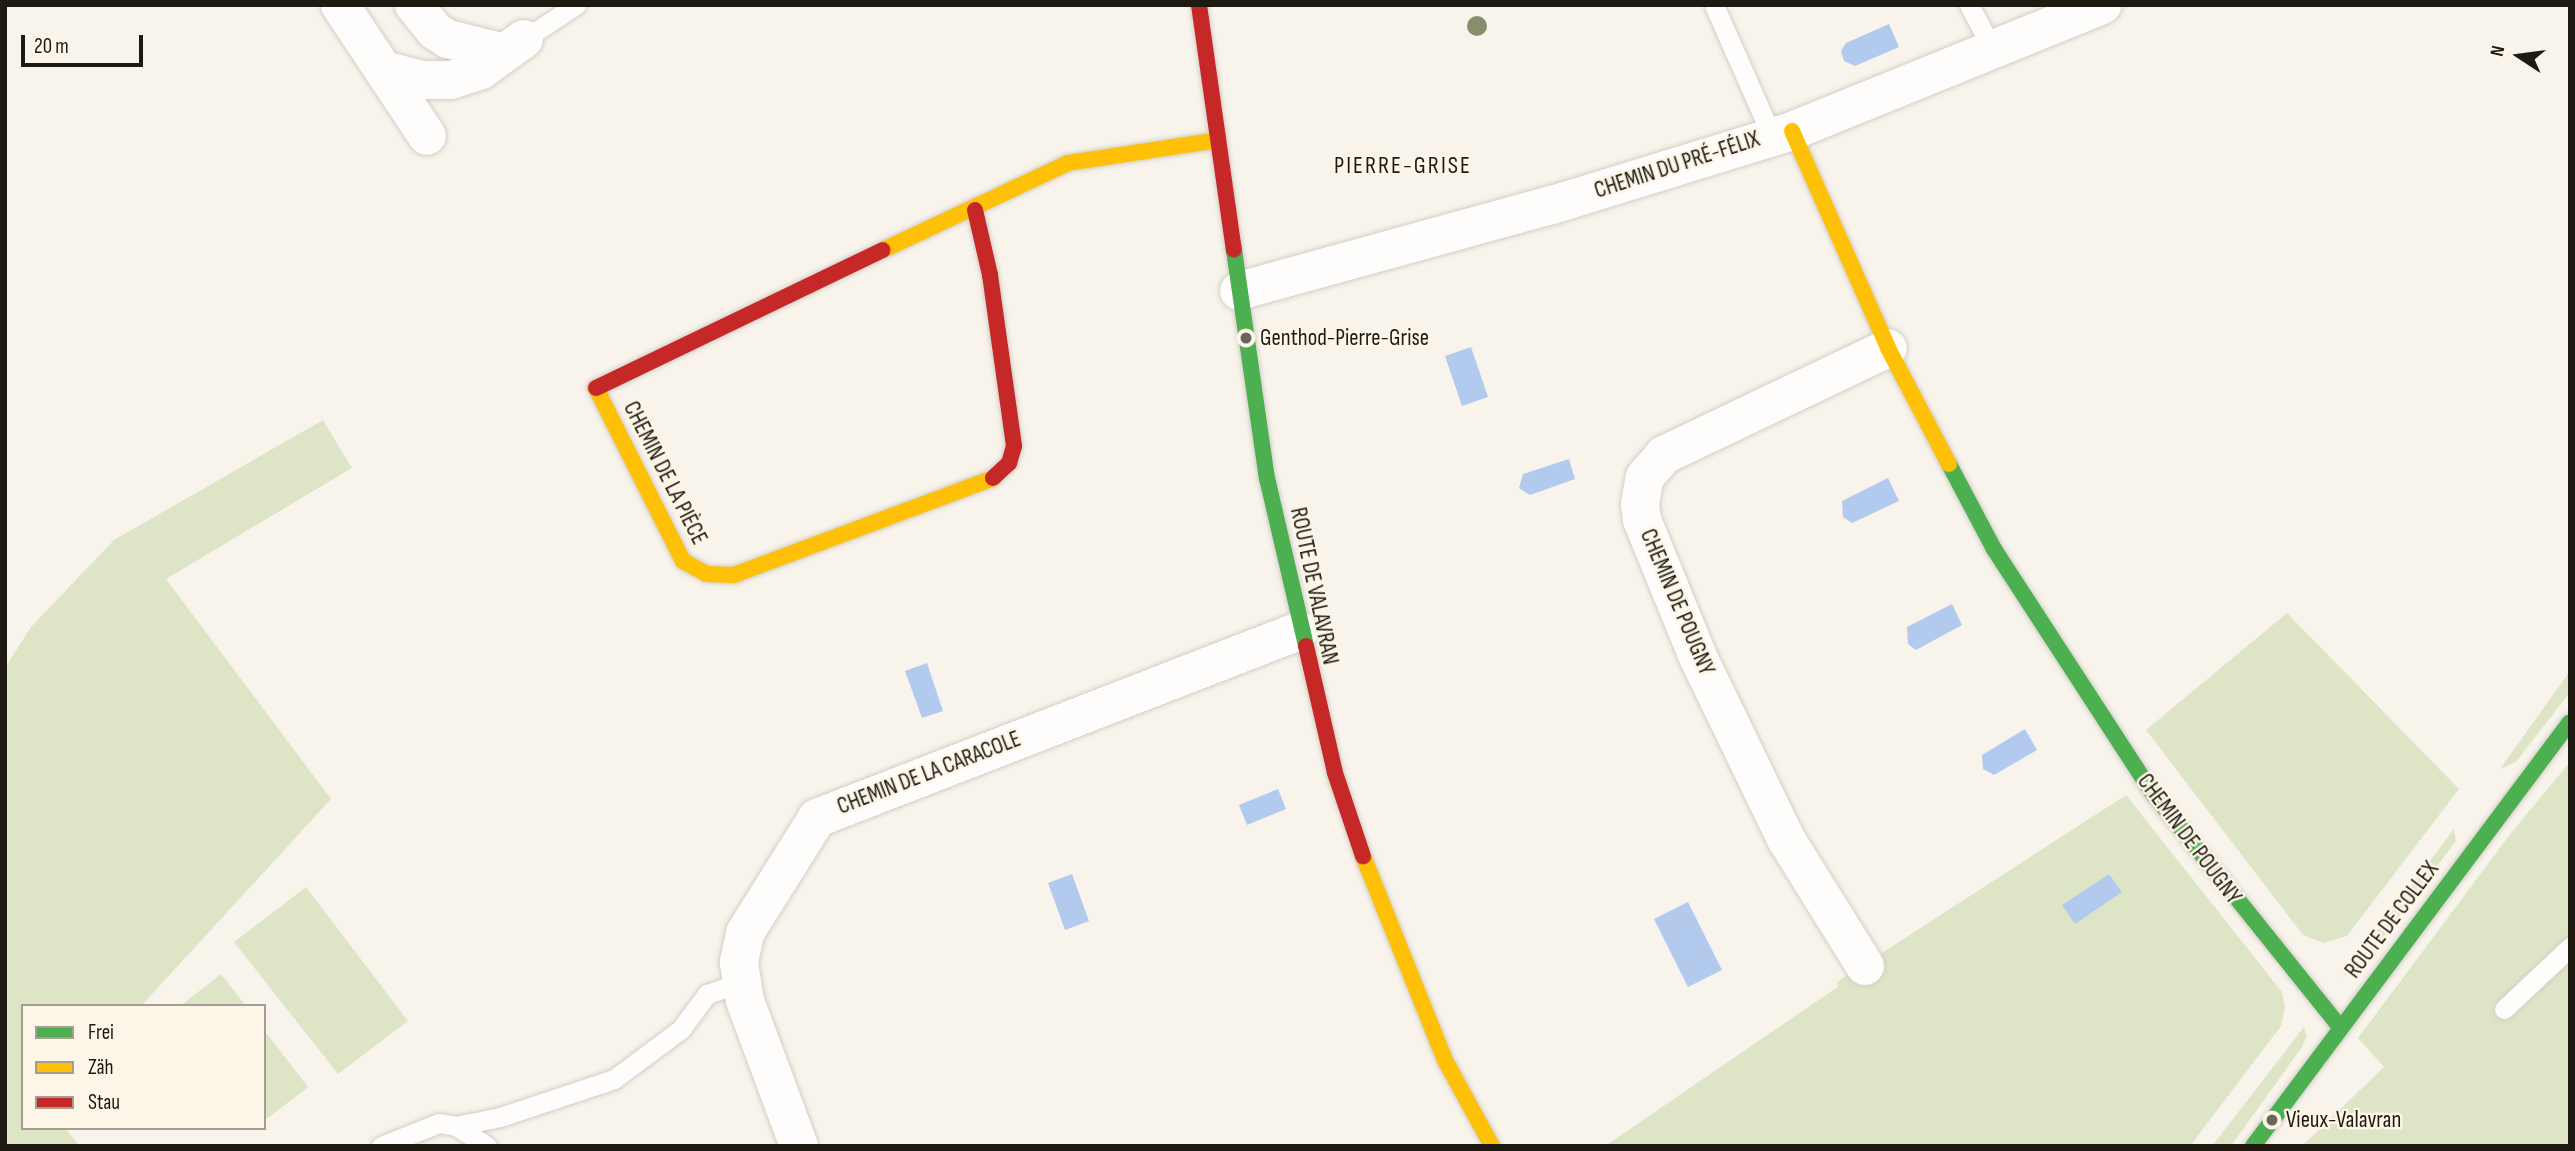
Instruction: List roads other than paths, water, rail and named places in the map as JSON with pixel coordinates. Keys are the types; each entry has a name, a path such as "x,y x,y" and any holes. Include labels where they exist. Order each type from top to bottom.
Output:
{"street":[{"path":"340,5 426,136"},
{"path":"414,5 448,39 513,46"},
{"name":"ROUTE DE VALAVRAN","path":"1199,5 1267,478 1299,631 1335,773 1380,908 1446,1062 1492,1146"},
{"name":"CHEMIN DU PRÉ-FÉLIX","path":"1239,292 1552,205 1781,132 2102,5"},
{"path":"383,70 422,80 452,80 481,70 513,46"},
{"name":"CHEMIN DE POUGNY","path":"1781,132 1888,348 1994,549 2096,711 2219,879 2340,1027"},
{"name":"CHEMIN DE LA PIÈCE","path":"975,209 1000,342 1014,446 1009,463 997,476 978,485 734,575 706,573 683,561 595,386 1068,163 1218,140"},
{"name":"CHEMIN DE POUGNY","path":"1865,966 1786,839 1698,657 1642,520 1640,504 1646,477 1664,455 1888,348"},
{"name":"CHEMIN DE LA CARACOLE","path":"799,1146 741,982 745,933 817,818 1299,631"},
{"name":"ROUTE DE COLLEX","path":"2253,1146 2570,722"}],"lane":[{"path":"513,46 576,5"},
{"path":"1714,5 1781,132"},
{"path":"1969,5 1993,50"},
{"path":"2504,1009 2570,947"},
{"path":"381,1146 439,1123 456,1126 500,1117 614,1079 681,1029 707,994 741,982"},
{"path":"456,1126 487,1146"}],"water":[{"path":"1889,24 1899,47 1855,66 1844,61 1841,51 1846,43"},
{"path":"1471,347 1488,397 1462,406 1445,356"},
{"path":"1569,459 1575,479 1530,495 1519,488 1523,474"},
{"path":"1888,478 1899,501 1852,523 1843,517 1842,501"},
{"path":"1952,604 1962,625 1916,650 1908,644 1907,627"},
{"path":"927,663 943,711 922,718 905,671"},
{"path":"2025,729 2037,750 1994,775 1983,769 1982,755"},
{"path":"1278,789 1286,809 1247,825 1239,805"},
{"path":"1072,874 1089,921 1065,930 1048,883"},
{"path":"2109,874 2122,892 2075,924 2062,905"},
{"path":"1688,902 1722,970 1688,987 1654,919"}],"place":[{"name":"Genthod-Pierre-Grise","path":"1246,338"},
{"name":"Vieux-Valavran","path":"2272,1120"}],"district":[{"name":"PIERRE-GRISE","path":"1403,166"}]}
